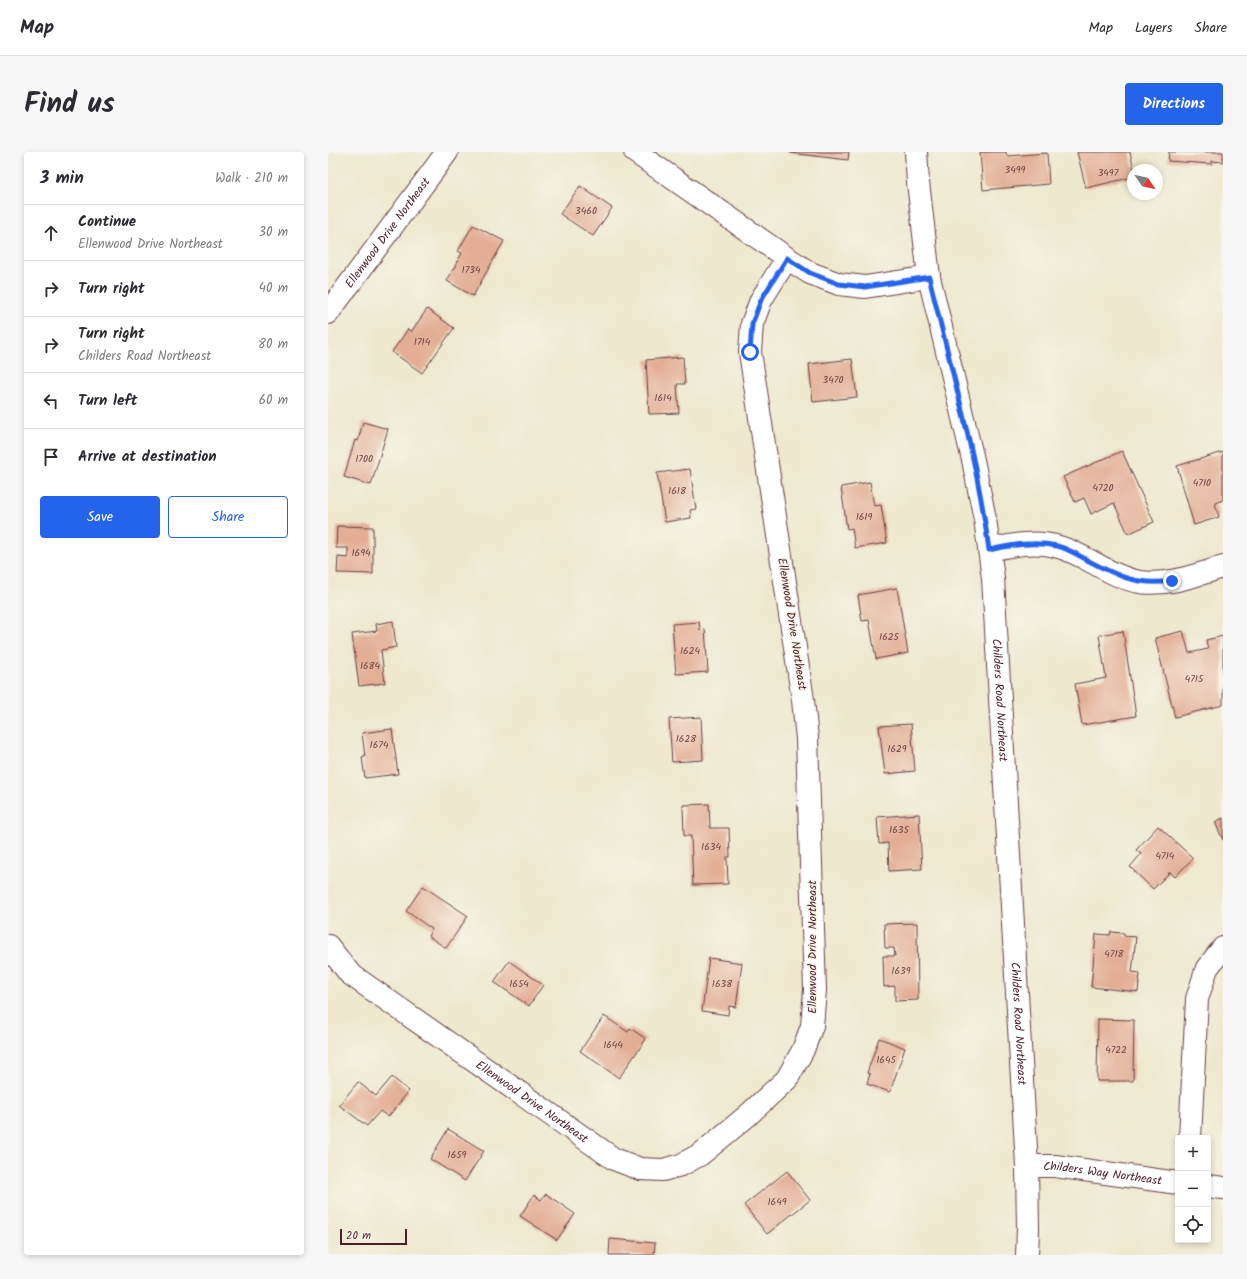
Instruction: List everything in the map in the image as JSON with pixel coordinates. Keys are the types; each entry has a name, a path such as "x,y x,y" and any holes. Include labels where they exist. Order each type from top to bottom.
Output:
{"street":[{"name":"Ellenwood Drive Northeast","path":"328,313 447,152"},
{"path":"635,152 810,273 839,284 865,287 929,277"},
{"name":"Childers Road Northeast","path":"916,152 929,277 973,460 985,519 993,578 1027,1166 1027,1255"},
{"name":"Ellenwood Drive Northeast","path":"328,946 350,974 614,1159 640,1169 663,1170 681,1165 702,1154 747,1116 787,1079 803,1050 812,1026 815,990 807,738 802,692 750,352 752,324 761,300 787,258"},
{"path":"989,550 1026,544 1058,546 1120,576 1141,582 1163,582 1182,579 1223,567"},
{"path":"1190,1135 1197,999 1207,968 1223,948"},
{"name":"Childers Way Northeast","path":"1027,1166 1055,1166 1175,1182"},
{"path":"1211,1186 1223,1188"}],"building":[{"path":"790,152 849,152 848,160"},
{"path":"980,152 1006,152 1007,156 1047,153 1049,184 983,190"},
{"path":"1077,152 1130,152 1133,164 1127,164 1127,178 1086,188"},
{"path":"1169,152 1223,152 1223,162 1212,161 1212,164 1168,161"},
{"path":"580,186 612,208 593,236 560,214"},
{"path":"473,225 504,241 473,296 447,281 462,253 458,251"},
{"path":"427,309 454,328 422,373 392,352 408,329 411,332"},
{"path":"683,357 685,384 677,384 679,413 649,414 646,360"},
{"path":"852,359 857,397 813,402 809,364"},
{"path":"363,422 388,429 371,485 344,477 355,440 358,441"},
{"path":"1122,451 1154,522 1128,534 1114,503 1091,514 1084,498 1075,502 1063,477"},
{"path":"1223,452 1223,500 1215,503 1219,517 1194,525 1177,466"},
{"path":"690,469 696,509 690,510 691,518 665,522 657,473"},
{"path":"870,482 874,506 881,505 887,543 855,548 852,528 847,529 841,487"},
{"path":"337,526 373,527 373,574 337,573 338,557 348,558 348,548 336,548"},
{"path":"897,588 908,653 876,659 869,620 862,621 858,595"},
{"path":"393,621 396,647 381,650 385,683 359,686 352,634 377,631 376,624"},
{"path":"699,622 700,630 705,629 708,672 676,674 672,624"},
{"path":"1123,631 1136,716 1082,725 1075,684 1106,678 1099,635"},
{"path":"1183,631 1189,653 1208,649 1206,640 1223,636 1223,705 1175,717 1155,638"},
{"path":"701,717 703,760 672,762 669,719"},
{"path":"911,724 915,771 885,774 879,726"},
{"path":"392,729 398,774 365,778 362,757 365,756 362,733"},
{"path":"709,804 710,828 729,828 730,857 727,857 728,884 693,885 691,836 684,836 683,805"},
{"path":"919,814 922,869 889,871 888,843 879,844 877,817"},
{"path":"1223,818 1223,840 1215,822"},
{"path":"1158,826 1193,858 1175,877 1170,872 1153,889 1130,867 1141,854 1136,850"},
{"path":"423,886 468,916 446,948 428,936 432,929 406,911"},
{"path":"917,923 918,1000 895,1001 895,986 884,987 883,956 895,956 894,948 885,948 884,924"},
{"path":"1111,932 1124,933 1124,936 1136,937 1132,972 1140,973 1138,992 1091,987 1096,934 1110,935"},
{"path":"709,958 742,963 736,1007 729,1006 728,1015 702,1011"},
{"path":"509,961 543,985 529,1006 494,982"},
{"path":"604,1016 628,1032 630,1028 646,1039 619,1078 580,1051"},
{"path":"1098,1019 1134,1020 1133,1081 1097,1081"},
{"path":"879,1038 905,1048 890,1092 867,1084 870,1074 867,1073"},
{"path":"392,1077 409,1091 388,1117 380,1111 367,1126 339,1105 358,1082 376,1096"},
{"path":"448,1129 484,1151 465,1181 430,1159"},
{"path":"787,1171 810,1200 767,1234 744,1205"},
{"path":"546,1194 575,1214 557,1240 520,1216 534,1195 541,1200"},
{"path":"610,1239 655,1243 654,1255 609,1255"}],"route":[{"path":"750,352 752,324 761,300 787,258 810,273 839,284 865,287 929,277 973,460 985,519 989,550 1018,544 1046,544 1058,546 1130,580 1141,582 1172,581"}]}
